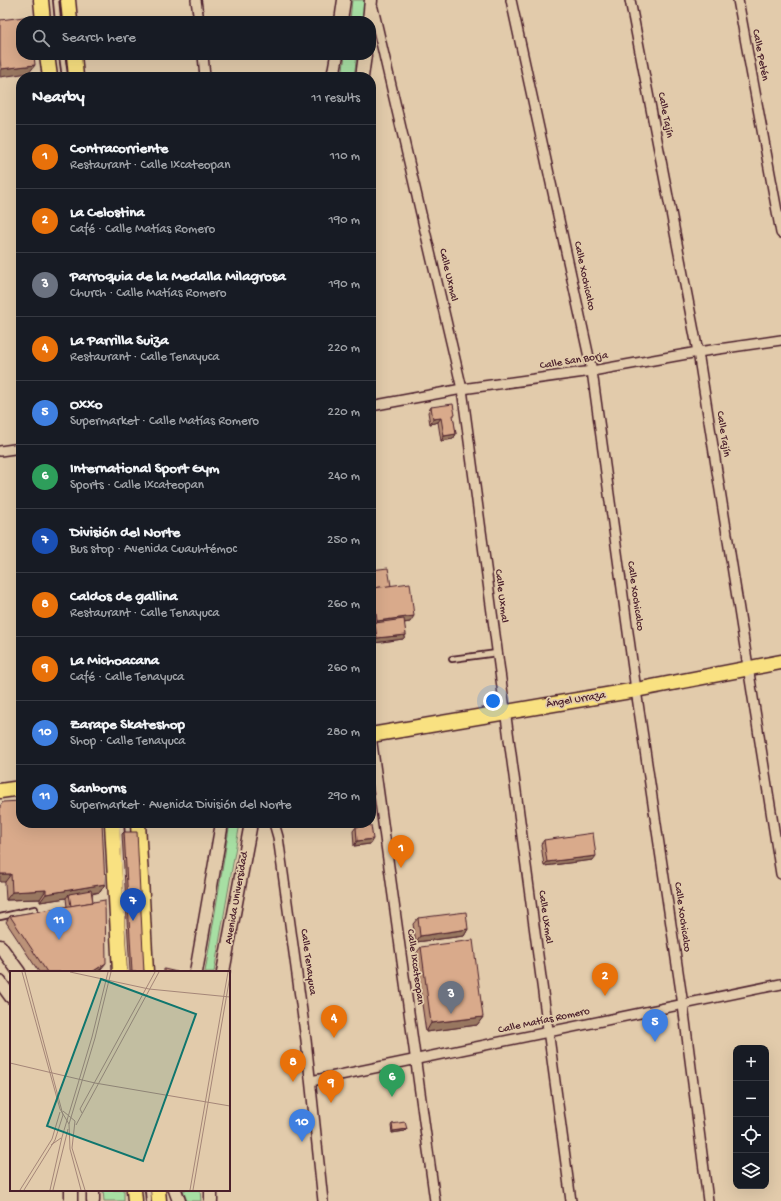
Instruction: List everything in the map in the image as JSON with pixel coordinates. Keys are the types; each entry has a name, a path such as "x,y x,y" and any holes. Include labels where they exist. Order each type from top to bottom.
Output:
{"main road":[{"path":"41,0 43,16"},
{"path":"68,0 70,16"},
{"path":"342,16 344,0"},
{"path":"369,16 371,0"},
{"path":"48,60 50,72"},
{"path":"74,60 76,72"},
{"path":"335,72 336,60"},
{"path":"362,72 364,60"},
{"name":"Ángel Urraza","path":"376,735 636,690 781,662"},
{"path":"0,791 16,789"},
{"path":"112,828 120,971"},
{"path":"138,828 146,971"},
{"path":"196,971 221,828"},
{"name":"Avenida Universidad","path":"223,971 249,828"},
{"path":"0,946 18,971"},
{"path":"0,982 10,996"},
{"path":"134,1191 135,1201"},
{"path":"158,1191 159,1201"},
{"path":"175,1191 179,1201"},
{"path":"210,1191 211,1201"}],"street":[{"path":"196,0 198,16"},
{"name":"Calle Uxmal","path":"371,0 375,16"},
{"name":"Calle Xochicalco","path":"512,0 592,371 636,690 683,1005 708,1201"},
{"name":"Calle Tajín","path":"630,0 698,352 781,874"},
{"name":"Calle Petén","path":"738,0 781,233"},
{"name":"Calle Uxmal","path":"376,21 462,389 549,1032 570,1201"},
{"path":"203,60 205,72"},
{"name":"Calle San Borja","path":"376,405 462,389 592,371 698,352 781,340"},
{"path":"0,451 16,449"},
{"name":"Calle Ixcateopan","path":"376,773 434,1201"},
{"name":"Calle Tenayuca","path":"275,828 278,837 311,1081 323,1201"},
{"name":"Calle Matías Romero","path":"311,1081 781,984"}],"lane":[{"path":"56,0 58,16"},
{"path":"63,60 64,72"},
{"path":"452,659 497,652"},
{"path":"121,828 130,971"},
{"path":"134,828 142,971"},
{"path":"0,917 35,910"},
{"path":"148,1191 149,1201"}],"green space":[{"path":"352,0 365,0 363,16 350,16"},
{"path":"344,60 356,60 355,72 343,72"},
{"path":"229,828 239,828 214,971 205,971"},
{"path":"103,1191 124,1191 124,1201 104,1201"},
{"path":"183,1191 200,1191 201,1201 187,1201"}],"building":[{"path":"16,18 16,60 34,60 35,65 1,69 0,20"},
{"path":"453,404 456,434 444,436 441,418 433,419 431,407"},
{"path":"388,568 391,586 376,588 376,569"},
{"path":"410,583 414,616 377,621 376,588"},
{"path":"404,619 406,635 377,638 376,623"},
{"path":"16,801 16,828 102,828 105,884 46,894 46,890 12,892 11,874 0,874 0,806 3,802"},
{"path":"356,828 371,828 373,839 357,841"},
{"path":"124,832 137,832 144,971 132,971"},
{"path":"593,833 596,856 547,862 544,840"},
{"path":"91,890 93,902 71,906 69,894"},
{"path":"105,900 106,963 94,971 46,971 10,916"},
{"path":"466,912 468,929 420,936 418,918"},
{"path":"473,940 483,1017 431,1023 421,947"},
{"path":"405,1122 407,1129 393,1131 392,1124"}],"place":[{"name":"Contracorriente","path":"401,868"},
{"name":"División del Norte","path":"133,921"},
{"name":"Sanborns","path":"59,940"},
{"name":"La Celostina","path":"605,996"},
{"name":"Parroquia de la Medalla Milagrosa","path":"451,1014"},
{"name":"La Parrilla Suiza","path":"334,1038"},
{"name":"Oxxo","path":"655,1042"},
{"name":"Caldos de gallina","path":"293,1082"},
{"name":"International Sport Gym","path":"392,1097"},
{"name":"La Michoacana","path":"331,1103"},
{"name":"Zarape Skateshop","path":"302,1142"}]}
